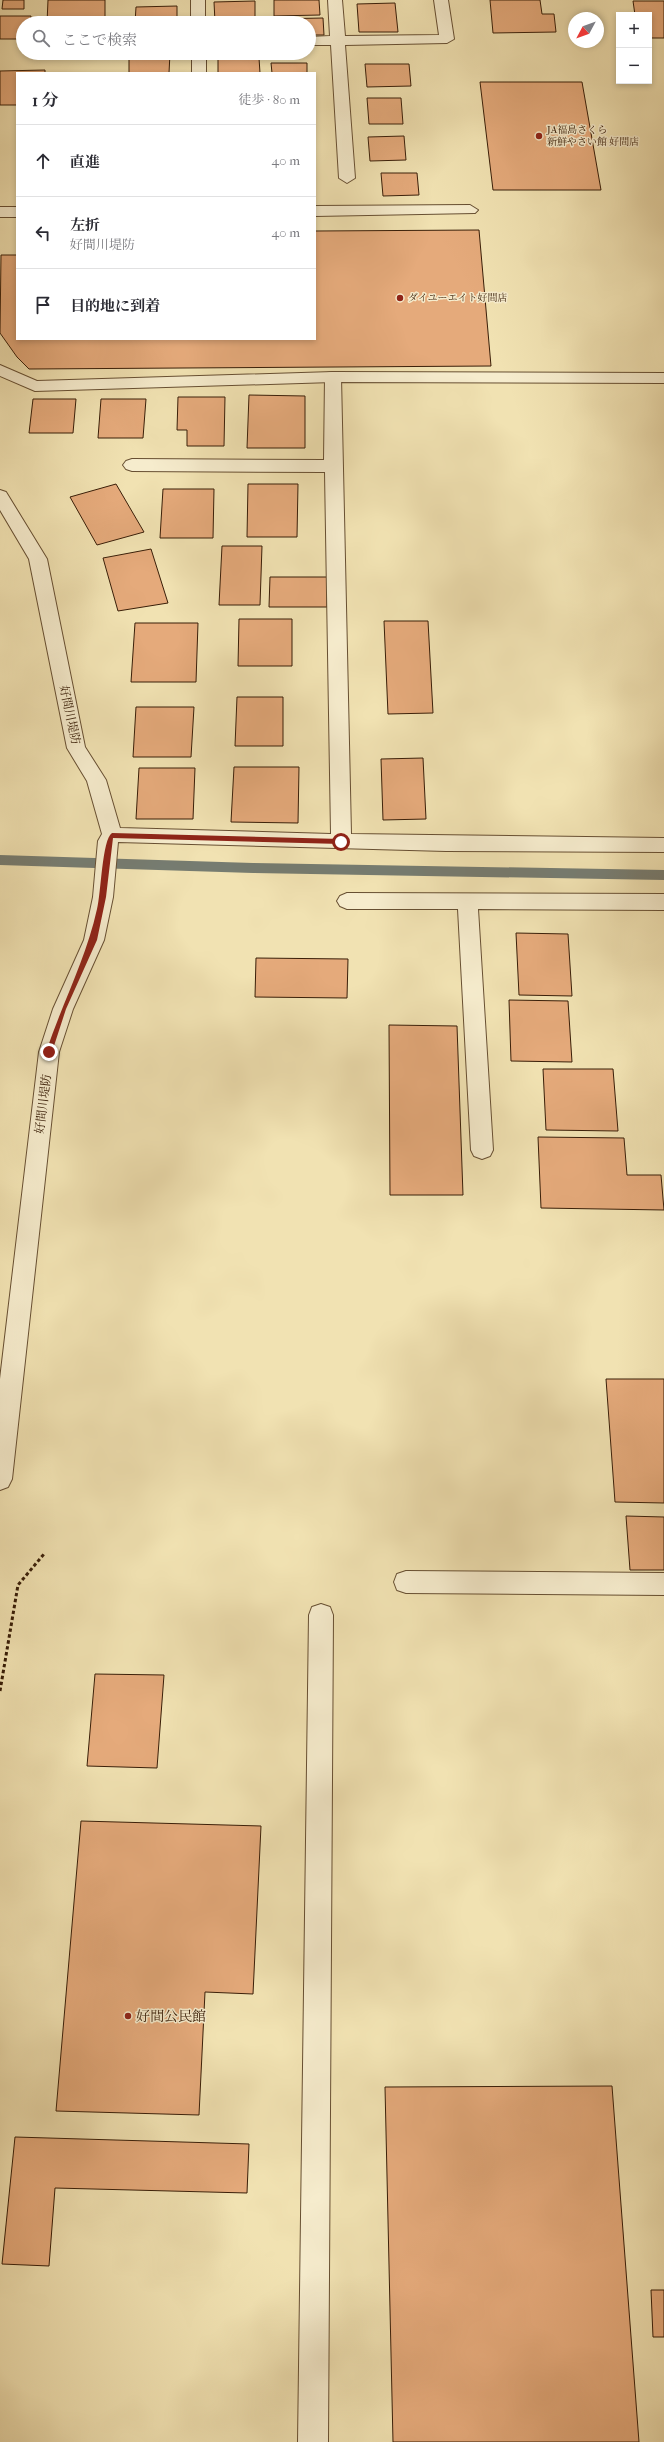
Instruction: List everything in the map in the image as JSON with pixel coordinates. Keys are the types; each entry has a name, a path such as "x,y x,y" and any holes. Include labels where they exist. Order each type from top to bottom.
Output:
{"street":[{"path":"198,0 198,16"},
{"path":"335,0 346,178"},
{"path":"316,41 447,39 441,0"},
{"path":"198,60 199,72"},
{"path":"316,211 470,210"},
{"path":"0,212 16,212"},
{"path":"0,370 35,386 333,377 664,378"},
{"path":"333,377 333,466 341,842"},
{"path":"132,465 333,466"},
{"name":"好間川堤防","path":"0,496 38,559 76,748 96,780 110,838 103,897 94,940 63,1009 49,1052 0,1479"},
{"path":"110,838 664,845"},
{"path":"347,901 664,902"},
{"path":"468,901 482,1150"},
{"path":"406,1582 664,1584"},
{"path":"313,2442 322,1615"}],"path":[{"path":"0,1691 18,1585 44,1554"}],"building":[{"path":"3,0 24,0 24,9 2,9"},
{"path":"48,0 105,0 105,16 47,16"},
{"path":"274,0 319,0 320,15 274,16"},
{"path":"490,0 540,0 542,14 554,14 556,32 493,33"},
{"path":"255,1 255,16 215,16 214,2"},
{"path":"633,1 664,1 664,38 652,38 652,12 635,12"},
{"path":"395,3 398,32 359,32 357,4"},
{"path":"177,6 177,16 135,16 136,7"},
{"path":"0,16 16,16 16,39 0,39"},
{"path":"316,18 323,18 324,35 316,35"},
{"path":"129,60 170,60 169,72 129,72"},
{"path":"218,60 259,60 260,72 218,72"},
{"path":"271,63 307,63 307,72 272,72"},
{"path":"365,64 409,64 411,86 367,87"},
{"path":"45,70 45,72 16,72 16,105 0,105 0,71"},
{"name":"JA福島さくら 新鮮やさい館 好間店","path":"480,82 582,82 601,190 493,190"},
{"path":"367,98 401,98 403,124 369,124"},
{"path":"404,136 406,160 370,161 368,137"},
{"path":"381,173 417,173 419,195 383,196"},
{"name":"ダイユーエイト好間店","path":"479,230 491,366 29,369 17,357 0,333 1,255 16,255 16,340 316,340 316,231"},
{"path":"249,395 305,396 305,448 247,448"},
{"path":"178,397 225,397 224,446 187,446 187,430 177,430"},
{"path":"33,399 76,399 73,433 29,433"},
{"path":"101,399 146,399 143,438 98,438"},
{"path":"116,484 144,532 97,545 70,497"},
{"path":"248,484 298,484 297,537 247,537"},
{"path":"163,489 214,489 213,538 160,538"},
{"path":"222,546 262,546 260,605 219,605"},
{"path":"151,549 168,603 118,611 103,558"},
{"path":"270,577 327,577 327,607 269,607"},
{"path":"239,619 292,619 292,666 238,666"},
{"path":"384,621 428,621 433,713 388,714"},
{"path":"135,623 198,623 196,682 131,682"},
{"path":"237,697 283,697 283,746 235,746"},
{"path":"136,707 194,707 191,757 133,757"},
{"path":"423,758 426,819 383,820 381,759"},
{"path":"234,767 299,767 298,823 231,822"},
{"path":"139,768 195,768 193,819 136,819"},
{"path":"516,933 568,934 572,996 519,995"},
{"path":"256,958 348,959 347,998 255,997"},
{"path":"509,1000 568,1001 572,1062 511,1061"},
{"path":"389,1025 457,1026 463,1195 390,1195"},
{"path":"543,1069 613,1069 618,1131 546,1130"},
{"path":"538,1137 624,1138 627,1175 661,1175 664,1210 541,1208"},
{"path":"606,1379 664,1379 664,1503 615,1502"},
{"path":"626,1516 664,1517 664,1570 630,1570"},
{"path":"95,1674 164,1675 157,1768 87,1766"},
{"name":"好間公民館","path":"81,1821 261,1826 253,1994 205,1992 199,2115 56,2111"},
{"path":"612,2086 639,2442 393,2442 385,2087"},
{"path":"15,2137 249,2144 247,2193 55,2188 49,2266 2,2264"},
{"path":"651,2290 664,2290 664,2337 653,2337"}],"waterway":[{"path":"0,860 253,868 664,875"}],"place":[{"name":"JA福島さくら 新鮮やさい館 好間店","path":"539,136"},
{"name":"ダイユーエイト好間店","path":"400,298"},
{"name":"好間公民館","path":"128,2016"}],"route":[{"path":"49,1052 63,1009 94,940 103,897 108,841 112,835 341,842"}]}
